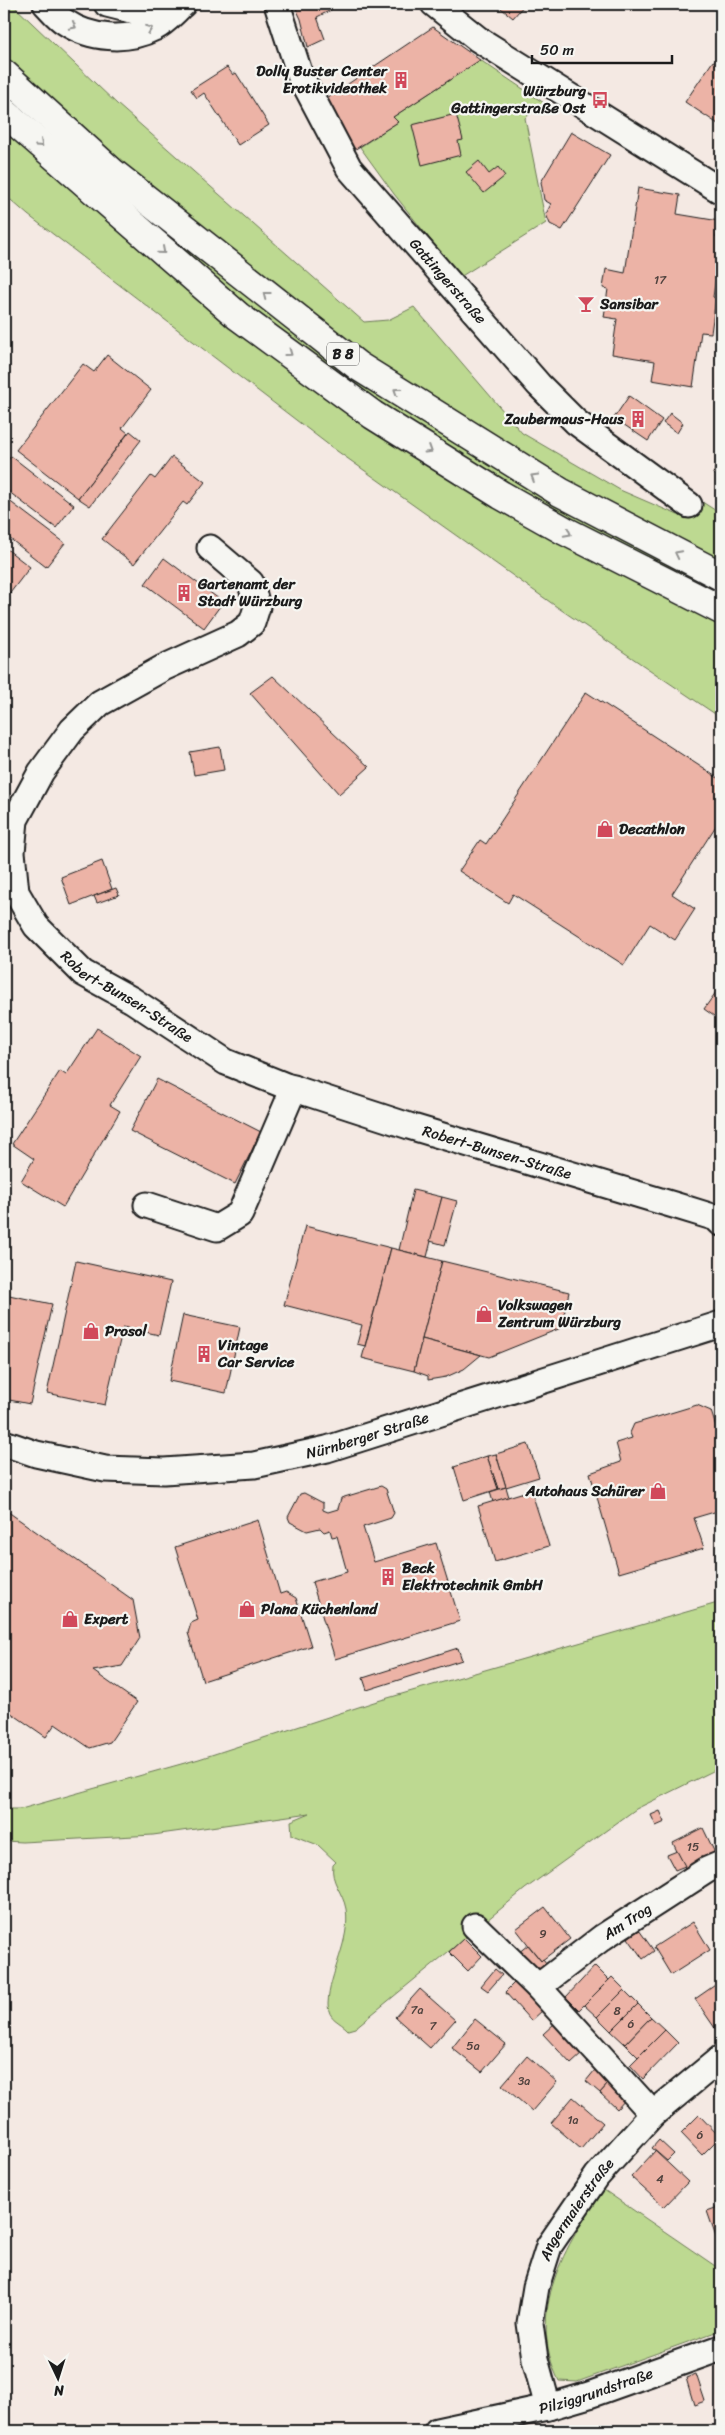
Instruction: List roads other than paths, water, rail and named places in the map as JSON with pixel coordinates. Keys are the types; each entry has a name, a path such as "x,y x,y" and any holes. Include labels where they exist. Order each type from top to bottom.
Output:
{"highway":[{"name":"B 8","path":"4,74 113,173 358,366 560,492 721,576"},
{"name":"B 8","path":"4,112 106,204 238,316 373,415 501,495 565,532 714,609"}],"street":[{"path":"46,4 64,22 83,32 107,37 129,36 154,28 183,4"},
{"path":"107,4 135,11 158,4"},
{"name":"Gattingerstraße","path":"277,4 300,75 349,168 540,385 576,422 689,505"},
{"path":"434,4 478,39 721,191"},
{"name":"Robert-Bunsen-Straße","path":"210,548 251,582 257,607 252,624 238,634 163,668 100,703 72,730 41,772 15,820 12,852 16,892 36,926 83,973 132,1000 226,1062 294,1088 418,1129 716,1218 721,1223"},
{"path":"147,1205 217,1228 240,1214 294,1088"},
{"name":"Nürnberger Straße","path":"4,1443 36,1454 105,1469 164,1470 254,1465 327,1449 721,1324"},
{"name":"Am Trog","path":"538,1987 603,1937 707,1870 721,1864"},
{"path":"475,1926 538,1987 653,2114"},
{"name":"Angermaierstraße","path":"548,2407 535,2359 530,2323 536,2287 550,2246 597,2176 653,2114 721,2058"},
{"name":"Pilziggrundstraße","path":"437,2431 548,2407 589,2395 721,2348"}],"place":[{"name":"Dolly Buster Center Erotikvideothek","path":"401,80"},
{"name":"Würzburg Gattingerstraße Ost","path":"600,100"},
{"name":"Sansibar","path":"586,304"},
{"name":"Zaubermaus-Haus","path":"638,419"},
{"name":"Gartenamt der Stadt Würzburg","path":"184,593"},
{"name":"Decathlon","path":"605,829"},
{"name":"Volkswagen Zentrum Würzburg","path":"484,1314"},
{"name":"Prosol","path":"91,1331"},
{"name":"Vintage Car Service","path":"204,1354"},
{"name":"Autohaus Schürer","path":"658,1491"},
{"name":"Beck Elektrotechnik GmbH","path":"388,1577"},
{"name":"Plana Küchenland","path":"247,1609"},
{"name":"Expert","path":"70,1619"}]}
